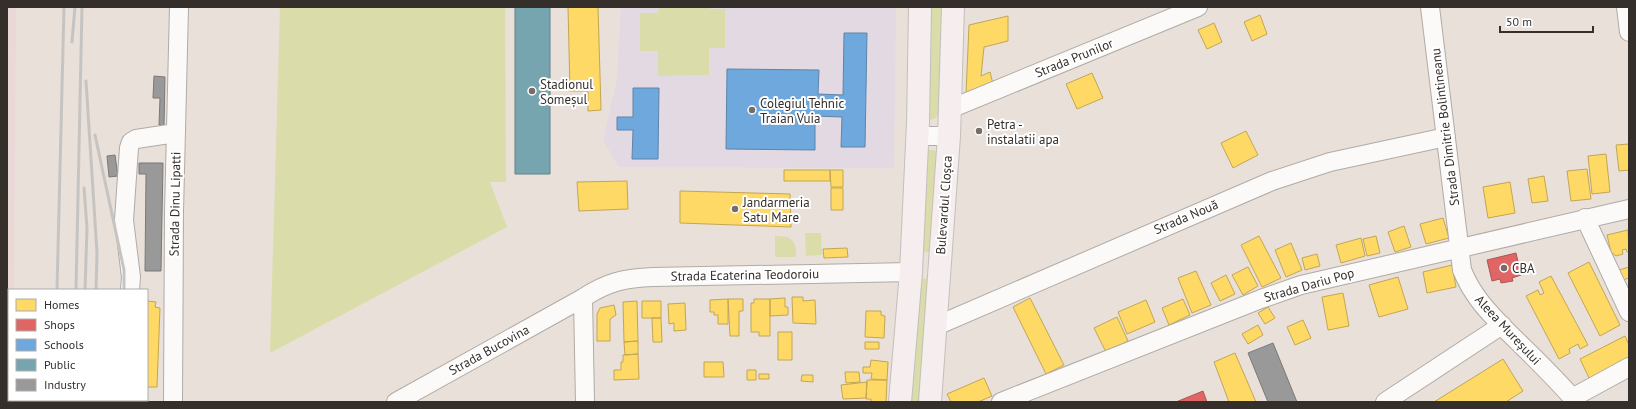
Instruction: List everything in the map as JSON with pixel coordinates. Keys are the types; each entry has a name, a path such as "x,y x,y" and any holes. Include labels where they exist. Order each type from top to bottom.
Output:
{"main road":[{"path":"900,402 911,272 917,136 920,7"},
{"name":"Bulevardul Cloșca","path":"930,402 950,109 953,7"}],"street":[{"name":"Strada Dinu Lipatti","path":"173,402 179,7"},
{"name":"Strada Prunilor","path":"950,109 1198,7"},
{"name":"Strada Dimitrie Bolintineanu","path":"1430,7 1459,248"},
{"path":"1626,7 1629,32"},
{"path":"130,289 131,276 124,220 129,148 131,142 136,139 176,133"},
{"path":"917,136 948,136"},
{"name":"Strada Nouă","path":"936,326 1242,193 1298,171 1330,162 1446,137"},
{"name":"Strada Dariu Pop","path":"1001,402 1261,299 1301,285 1629,209"},
{"path":"1585,218 1629,312"},
{"name":"Aleea Mureșului","path":"1459,248 1462,270 1475,296 1574,400"},
{"name":"Strada Ecaterina Teodoroiu","path":"583,298 603,286 621,280 634,278 911,272"},
{"path":"583,298 585,402"},
{"name":"Strada Bucovina","path":"396,402 583,298"},
{"path":"1385,402 1502,325"},
{"path":"1574,400 1629,367"}],"shaded area":[{"path":"7,7 16,7 14,289 8,289 8,401 13,402 7,402"},
{"name":"Colegiul Tehnic Traian Vuia","path":"621,7 896,7 894,168 619,167 603,140 617,80"}],"green space":[{"path":"280,7 505,7 506,182 490,182 507,227 270,353"},
{"path":"659,7 709,7 710,9 725,9 725,48 709,48 709,75 658,76 658,51 640,51 640,13 658,13"},
{"path":"927,7 946,7 939,115 934,119 929,120 924,116"},
{"path":"928,150 938,152 938,251 919,253"},
{"path":"805,233 821,233 822,255 806,256"},
{"path":"775,236 785,237 792,240 796,251 796,257 775,257"},
{"path":"937,278 928,402 903,402 917,279"}],"building: Homes":[{"path":"568,7 598,7 601,110 588,111 588,91 570,91"},
{"path":"1260,15 1267,34 1252,41 1244,22"},
{"path":"1008,16 1008,41 984,47 981,76 990,72 993,84 966,94 969,25"},
{"path":"1214,23 1222,42 1207,49 1198,30"},
{"path":"1092,73 1103,98 1077,109 1066,84"},
{"path":"1246,131 1258,155 1233,168 1221,143"},
{"path":"1629,144 1629,170 1619,171 1616,145"},
{"path":"1606,154 1610,192 1592,194 1588,156"},
{"path":"1587,169 1591,199 1571,201 1567,171"},
{"path":"784,170 830,170 830,181 784,181"},
{"path":"830,170 843,170 843,187 831,187"},
{"path":"1544,176 1548,201 1532,203 1528,179"},
{"path":"627,181 628,209 579,211 577,182"},
{"path":"1510,182 1515,213 1488,218 1483,187"},
{"path":"831,188 843,188 843,210 831,210"},
{"name":"Jandarmeria Satu Mare","path":"680,191 790,194 791,227 680,223"},
{"path":"1443,218 1449,238 1426,244 1420,224"},
{"path":"1404,226 1411,247 1395,252 1388,232"},
{"path":"1628,230 1629,252 1627,252 1626,249 1622,250 1623,254 1616,256 1611,252 1607,235"},
{"path":"1259,236 1281,278 1262,287 1241,245"},
{"path":"1376,236 1380,253 1367,256 1363,239"},
{"path":"1361,238 1365,256 1341,263 1336,245"},
{"path":"1291,243 1302,270 1286,277 1275,250"},
{"path":"847,248 848,257 824,258 823,249"},
{"path":"1317,254 1320,266 1305,270 1302,258"},
{"path":"1589,262 1620,325 1600,336 1568,273"},
{"path":"1452,265 1456,287 1427,293 1423,272"},
{"path":"1248,267 1258,286 1243,295 1232,275"},
{"path":"1629,267 1629,278 1623,280 1619,270"},
{"path":"1196,271 1211,305 1192,313 1178,278"},
{"path":"1226,275 1235,294 1220,301 1211,283"},
{"path":"1551,276 1588,345 1580,349 1578,344 1569,349 1570,353 1559,359 1526,296 1538,290 1540,295 1544,293 1539,282"},
{"path":"1398,277 1408,309 1379,317 1369,285"},
{"path":"1343,293 1349,326 1328,330 1322,297"},
{"path":"792,297 803,297 803,301 815,300 816,324 793,323"},
{"path":"785,298 785,307 788,307 788,315 770,316 770,299"},
{"path":"1030,298 1064,365 1046,374 1013,307"},
{"path":"728,299 728,324 718,324 718,315 714,315 714,312 710,312 710,300"},
{"path":"728,299 743,299 743,311 739,311 739,336 730,336"},
{"path":"754,299 770,299 770,336 759,336 759,332 751,332 751,303 754,303"},
{"path":"1183,299 1190,315 1169,325 1162,308"},
{"path":"1146,300 1155,322 1127,334 1118,312"},
{"path":"148,301 156,302 155,307 160,308 157,387 148,387"},
{"path":"637,301 638,341 624,342 623,302"},
{"path":"642,301 661,301 661,318 642,318"},
{"path":"685,303 686,330 674,331 674,323 669,324 668,304"},
{"path":"614,305 616,315 610,319 610,341 597,341 597,314 600,308"},
{"path":"1268,307 1275,318 1265,324 1258,313"},
{"path":"866,311 881,311 881,315 885,316 884,338 865,337"},
{"path":"1117,317 1128,341 1106,352 1094,328"},
{"path":"652,318 661,318 662,342 653,342"},
{"path":"1303,320 1311,338 1295,345 1287,327"},
{"path":"1258,325 1263,335 1248,344 1242,334"},
{"path":"778,332 792,332 792,360 778,360"},
{"path":"1625,336 1629,345 1629,365 1592,384 1580,359"},
{"path":"638,341 638,354 625,355 624,342"},
{"path":"865,342 879,342 879,349 865,349"},
{"path":"1235,353 1256,402 1229,402 1214,362"},
{"path":"638,354 639,379 614,380 614,370 621,370 623,355"},
{"path":"1503,359 1523,391 1506,402 1434,402"},
{"path":"871,360 888,362 887,380 871,379 872,373 863,373 863,367 870,367"},
{"path":"704,362 723,362 724,377 704,377"},
{"path":"747,370 756,370 756,380 747,380"},
{"path":"845,372 859,372 860,382 846,383"},
{"path":"759,374 769,374 769,379 759,379"},
{"path":"802,375 813,375 813,382 801,381"},
{"path":"984,378 992,396 978,402 951,402 947,394"},
{"path":"867,380 887,380 886,402 871,402 871,399 866,399"},
{"path":"867,382 866,398 843,399 841,385"}],"building: Shops":[{"name":"CBA","path":"1516,253 1521,275 1512,278 1513,281 1501,283 1500,279 1492,281 1487,260"},
{"path":"1203,391 1207,402 1176,402"}],"building: Schools":[{"path":"844,33 867,33 865,147 841,147 842,117 815,116 815,150 726,149 727,69 819,70 818,94 843,95"},
{"path":"633,88 659,88 658,159 632,159 633,130 617,130 617,117 633,117"}],"building: Public":[{"name":"Stadionul Someșul","path":"515,7 550,7 550,174 515,174"}],"building: Industry":[{"path":"154,76 165,77 164,126 159,125 160,98 153,98"},
{"path":"115,155 118,176 109,177 107,156"},
{"path":"139,163 163,163 161,271 145,271 146,174 139,174"},
{"path":"1273,343 1297,402 1268,402 1248,353"}],"railway":[{"path":"57,289 64,7"},
{"path":"72,42 75,7"},
{"path":"76,289 82,7"},
{"path":"86,81 97,253 96,289"},
{"path":"95,135 124,270 124,289"},
{"path":"84,188 87,228 85,289"}],"place":[{"name":"Stadionul Someșul","path":"532,91"},
{"name":"Colegiul Tehnic Traian Vuia","path":"752,110"},
{"name":"Petra - instalatii apa","path":"979,131"},
{"name":"Jandarmeria Satu Mare","path":"735,209"},
{"name":"CBA","path":"1504,268"}]}
